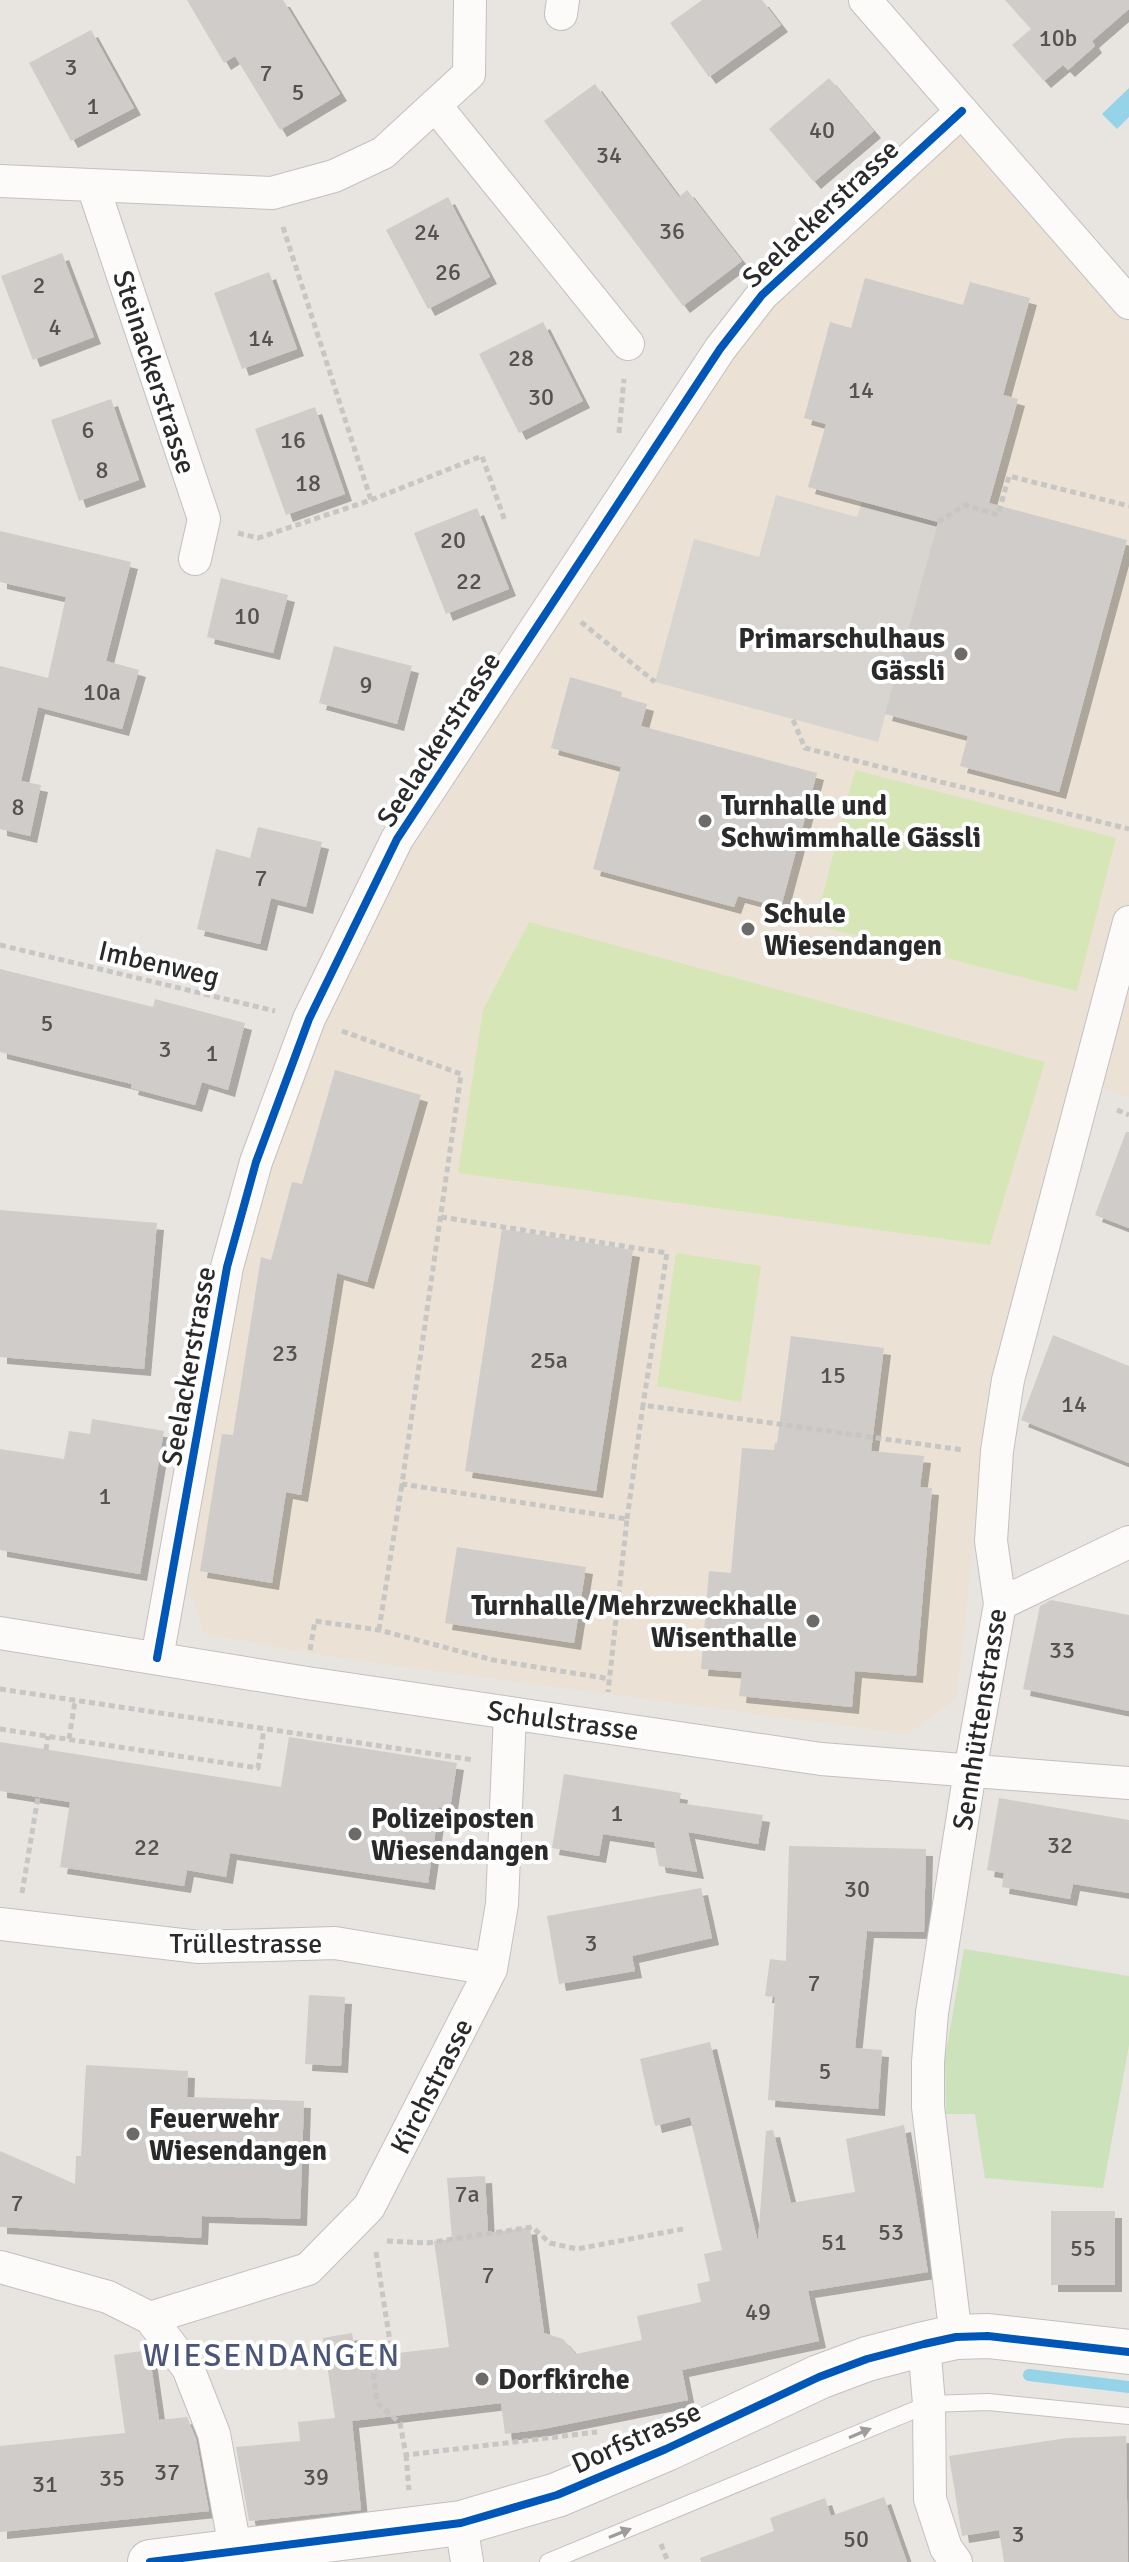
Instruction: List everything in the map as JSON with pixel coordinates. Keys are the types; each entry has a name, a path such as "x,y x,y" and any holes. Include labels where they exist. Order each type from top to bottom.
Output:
{"main road":[{"name":"Dorfstrasse","path":"150,2562 236,2553 464,2543 557,2495 666,2449 819,2377 867,2359 940,2340 988,2336 1129,2352"}],"street":[{"path":"0,181 272,193 334,176 383,153 469,74 470,0"},
{"path":"865,0 1129,303"},
{"path":"435,105 628,344"},
{"name":"Seelackerstrasse","path":"157,1658 227,1267 256,1162 309,1019 397,839 720,349 762,295 962,111"},
{"name":"Steinackerstrasse","path":"93,186 204,519"},
{"path":"195,559 204,519"},
{"name":"Sennhüttenstrasse","path":"956,2562 946,2548 930,2499 929,2404 940,2340 928,2107 932,2013 1000,1604 991,1541 997,1451 1008,1380 1129,922"},
{"path":"1000,1604 1129,1542"},
{"name":"Schulstrasse","path":"0,1633 821,1759 1129,1783"},
{"name":"Kirchstrasse","path":"150,2318 308,2269 369,2207 491,1969 502,1904 510,1713"},
{"name":"Trüllestrasse","path":"8,1925 199,1947 335,1943 491,1969"},
{"path":"0,2267 108,2297 150,2318 188,2368 214,2434 236,2553"}],"lane":[{"path":"548,2562 929,2404 988,2402 1129,2416"}],"path":[{"path":"272,193 371,500"},
{"path":"628,344 618,454 638,473"},
{"path":"204,519 231,532 258,538 371,500 482,456 505,521"},
{"path":"938,522 965,505 998,515 1009,476 1129,506"},
{"path":"556,602 655,682"},
{"path":"793,720 805,748 1129,829"},
{"path":"379,1630 441,1217 667,1253 627,1519 604,1726"},
{"path":"643,1405 966,1450"},
{"path":"402,1484 627,1519"},
{"path":"311,1645 315,1621 379,1630 493,1660 610,1679"},
{"path":"0,1689 508,1765"},
{"path":"69,1739 75,1701"},
{"path":"0,1729 258,1768 264,1729"},
{"path":"46,1750 48,1736"},
{"path":"8,1925 38,1797"},
{"path":"614,2471 597,2431 406,2455 400,2423 377,2403 372,2360 390,2342 374,2240 427,2243 532,2227 550,2243 577,2249 683,2229"}],"shaded area":[{"name":"Schule Wiesendangen","path":"962,111 1129,303 1129,1097 1087,1082 993,1374 956,1699 908,1734 340,1658 205,1634 188,1585 239,1278 272,1162 324,1018 411,841 720,349"},
{"path":"776,495 857,517 862,502 938,522 878,742 655,682 694,539 759,557"}],"green space":[{"path":"855,770 1116,838 1077,991 815,925"},
{"path":"529,922 1045,1062 990,1245 458,1173 483,1010"},
{"path":"676,1253 761,1266 741,1402 657,1386"},
{"path":"964,1949 1129,1976 1129,2045 1103,2188 985,2178 975,2114 946,2114 945,2058"}],"water":[{"path":"1129,88 1129,117 1117,129 1102,114"}],"building":[{"path":"187,0 283,0 340,94 280,130 235,56 224,63"},
{"path":"702,0 762,0 781,25 709,77 670,23"},
{"path":"1005,0 1129,0 1129,9 1092,41 1095,46 1068,70 1063,65 1044,81 1012,45 1031,29"},
{"path":"91,30 134,108 71,141 29,63"},
{"path":"829,78 874,131 814,182 769,129"},
{"path":"595,84 679,197 687,190 742,261 683,306 544,121"},
{"path":"448,197 490,277 428,309 386,230"},
{"path":"62,253 94,337 33,360 1,276"},
{"path":"269,272 297,349 242,369 214,293"},
{"path":"865,278 963,305 970,282 1030,298 1003,395 1018,399 989,503 1127,540 1059,792 960,766 968,736 885,714 938,522 808,487 826,424 804,418 830,322 851,328"},
{"path":"543,322 583,401 519,433 479,354"},
{"path":"111,399 139,480 79,501 51,420"},
{"path":"315,407 345,494 286,515 255,429"},
{"path":"477,508 509,589 446,614 414,533"},
{"path":"0,531 131,562 106,661 139,670 122,729 38,707 21,781 41,785 30,836 0,829 0,666 48,678 66,597 0,582"},
{"path":"221,578 288,595 273,653 207,637"},
{"path":"334,646 412,666 397,724 319,703"},
{"name":"Turnhalle und Schwimmhalle Gässli","path":"570,677 622,692 621,697 647,704 641,726 817,773 781,907 738,896 734,907 593,869 621,767 551,748"},
{"path":"258,827 322,842 306,907 271,898 260,944 197,929 216,849 250,858"},
{"path":"0,969 153,1007 155,999 245,1023 228,1090 202,1082 195,1105 131,1088 132,1084 0,1052"},
{"path":"335,1070 421,1095 367,1282 337,1273 301,1495 286,1492 272,1583 200,1571 222,1434 233,1435 261,1257 271,1260 292,1182 302,1184"},
{"path":"1126,1132 1129,1132 1129,1228 1095,1215"},
{"path":"0,1210 157,1223 144,1369 0,1357"},
{"path":"502,1229 633,1250 596,1491 465,1471"},
{"path":"1053,1335 1129,1366 1129,1463 1021,1420"},
{"name":"Turnhalle/Mehrzweckhalle Wisenthalle","path":"791,1336 884,1348 871,1451 924,1456 920,1487 932,1488 916,1676 855,1671 852,1707 739,1696 742,1672 701,1669 709,1571 731,1573 742,1448 774,1450"},
{"path":"92,1419 164,1431 140,1574 0,1550 0,1449 64,1459 69,1431 90,1434"},
{"path":"457,1547 586,1567 574,1643 445,1623"},
{"path":"1051,1600 1129,1615 1129,1711 1023,1689 1040,1606"},
{"path":"289,1737 457,1763 450,1809 439,1807 428,1883 230,1853 226,1877 187,1870 184,1886 60,1867 70,1802 0,1791 0,1742 281,1787"},
{"path":"564,1774 681,1793 679,1803 763,1815 758,1844 688,1832 697,1872 659,1866 654,1842 603,1834 599,1856 552,1848"},
{"path":"999,1798 1129,1820 1129,1893 1073,1884 1070,1899 1002,1887 1004,1873 987,1870"},
{"path":"789,1846 926,1849 924,1932 867,1931 855,2048 882,2050 878,2109 768,2100 775,1997 765,1996 770,1959 786,1961"},
{"path":"701,1888 712,1938 632,1956 635,1971 559,1984 547,1916"},
{"path":"309,1995 345,1997 341,2066 305,2064"},
{"path":"710,2042 758,2242 766,2131 773,2130 791,2203 855,2192 846,2139 904,2125 928,2272 808,2291 819,2341 682,2370 688,2400 505,2434 501,2403 352,2421 361,2510 249,2521 236,2447 300,2441 298,2422 335,2418 323,2338 352,2333 356,2358 449,2347 434,2241 452,2239 447,2178 485,2176 488,2233 530,2227 544,2333 563,2339 576,2354 642,2340 637,2316 701,2302 697,2284 710,2281 704,2254 722,2250 690,2117 655,2126 640,2059"},
{"path":"86,2065 188,2071 187,2097 304,2101 300,2219 202,2216 201,2238 0,2227 0,2151 75,2184 76,2156 81,2156"},
{"path":"1051,2211 1115,2211 1115,2285 1051,2285"},
{"path":"149,2350 159,2420 187,2417 196,2439 209,2511 0,2532 0,2446 125,2433 114,2355"},
{"path":"1126,2436 1128,2562 1004,2562 999,2530 962,2536 949,2456 1067,2438"},
{"path":"884,2497 907,2562 701,2562 700,2558 774,2531 770,2518 825,2498 831,2516"}],"waterway":[{"path":"1029,2375 1129,2387"}],"cycle path":[{"path":"157,1658 227,1267 256,1162 309,1019 397,839 720,349 762,295 962,111"},
{"path":"150,2562 461,2523 557,2495 666,2449 819,2377 867,2359 956,2337 988,2336 1129,2352"}],"place":[{"name":"Primarschulhaus Gässli","path":"961,654"},
{"name":"Turnhalle und Schwimmhalle Gässli","path":"705,821"},
{"name":"Schule Wiesendangen","path":"748,929"},
{"name":"Turnhalle/Mehrzweckhalle Wisenthalle","path":"813,1621"},
{"name":"Polizeiposten Wiesendangen","path":"355,1834"},
{"name":"Feuerwehr Wiesendangen","path":"133,2134"},
{"name":"Dorfkirche","path":"482,2379"}],"district":[{"name":"WIESENDANGEN","path":"272,2355"}]}
